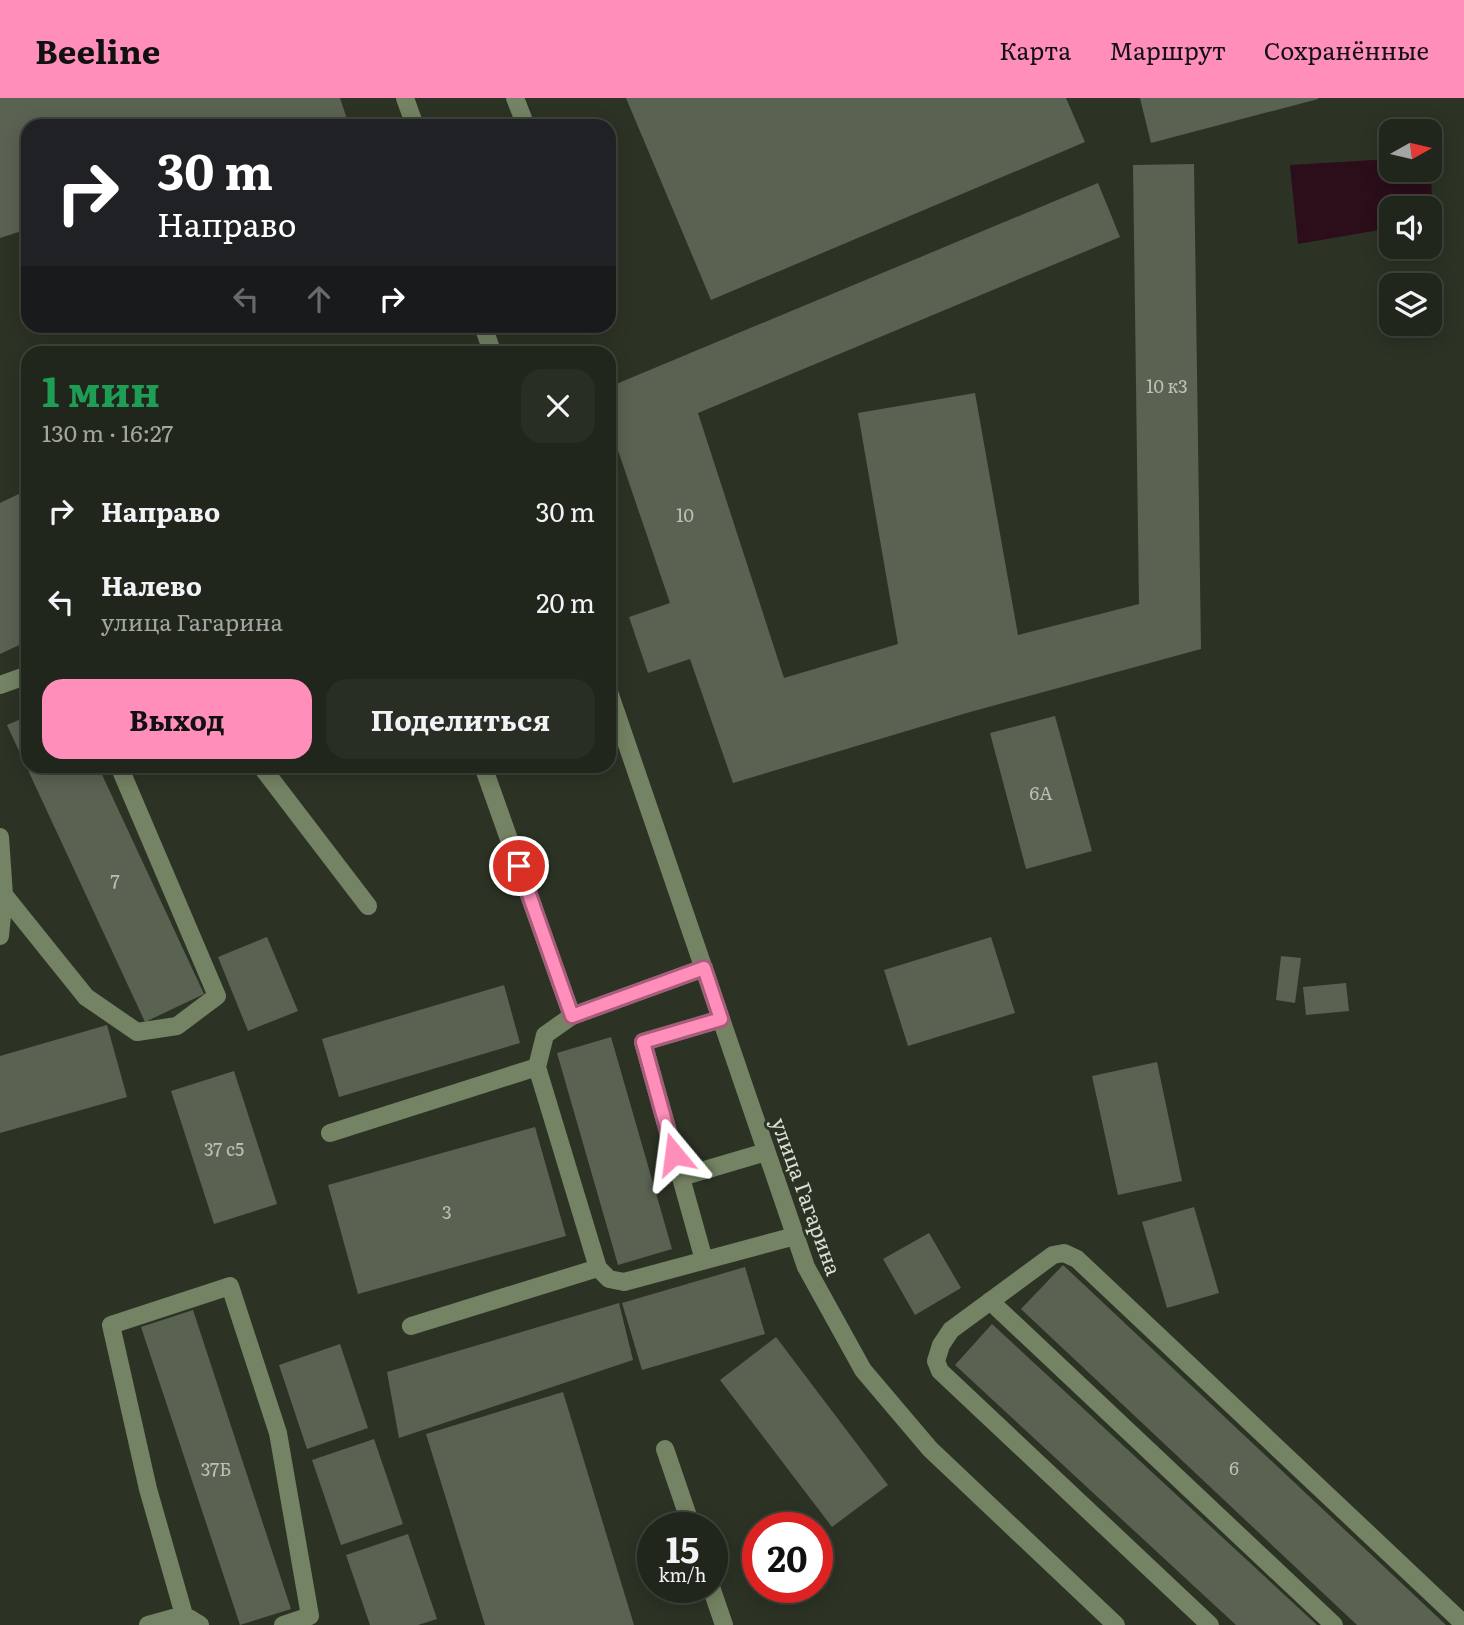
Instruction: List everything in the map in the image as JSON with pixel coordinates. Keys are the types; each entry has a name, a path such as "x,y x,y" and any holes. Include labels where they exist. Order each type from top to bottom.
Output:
{"street":[{"path":"405,98 412,119"},
{"path":"515,98 523,119"},
{"path":"0,685 21,678"},
{"name":"улица Гагарина","path":"616,712 806,1267 863,1370 930,1449 1116,1625"},
{"path":"5,895 86,997 137,1032 177,1026 217,996 122,773"},
{"path":"266,773 368,906"},
{"path":"485,773 572,1016"},
{"path":"0,837 5,895 0,936"},
{"path":"704,968 572,1016 545,1035 537,1067 597,1268 609,1279 624,1282 795,1236"},
{"path":"704,1260 643,1042 721,1019"},
{"path":"330,1133 537,1067"},
{"path":"681,1177 766,1153"},
{"path":"1210,1625 940,1371 936,1361 941,1345 951,1330 1053,1255 1063,1253 1077,1259 1464,1624"},
{"path":"411,1326 597,1268"},
{"path":"200,1625 184,1615 148,1489 111,1325 230,1286 278,1433 310,1616 283,1625"},
{"path":"990,1301 1334,1625"},
{"path":"665,1449 687,1512"},
{"path":"716,1603 724,1625"},
{"path":"148,1625 184,1615"}],"shaded area":[{"path":"1379,160 1379,182 1431,182 1432,196 1379,196 1379,230 1298,244 1290,165"}],"building":[{"path":"0,98 340,98 347,119 21,119 21,231 0,238"},
{"path":"626,98 1066,98 1085,142 711,300"},
{"path":"1140,98 1318,98 1318,99 1151,143"},
{"path":"1194,164 1201,649 970,712 733,783 690,659 648,673 629,617 670,603 616,445 616,384 1098,183 1120,237 698,413 784,678 898,644 858,413 975,393 1018,635 1139,604 1133,165"},
{"path":"21,493 21,644 0,654 0,503"},
{"path":"1055,716 1092,851 1026,869 990,733"},
{"path":"21,719 21,755 7,725"},
{"path":"29,773 101,773 204,994 145,1022"},
{"path":"267,937 298,1011 248,1031 218,957"},
{"path":"991,937 1015,1013 908,1046 884,970"},
{"path":"1281,956 1301,958 1295,1003 1276,1000"},
{"path":"1346,983 1349,1011 1306,1015 1303,987"},
{"path":"504,985 520,1043 339,1097 322,1039"},
{"path":"107,1025 127,1097 0,1133 0,1056"},
{"path":"611,1037 672,1249 618,1265 557,1053"},
{"path":"1157,1062 1182,1181 1118,1195 1092,1076"},
{"path":"234,1071 277,1204 214,1224 171,1091"},
{"path":"535,1127 566,1236 358,1294 328,1185"},
{"path":"1194,1207 1219,1293 1167,1308 1142,1222"},
{"path":"929,1233 961,1288 915,1315 883,1259"},
{"path":"1063,1265 1446,1625 1357,1625 1021,1309"},
{"path":"745,1267 765,1334 642,1370 622,1303"},
{"path":"619,1303 633,1360 399,1438 387,1372"},
{"path":"193,1310 291,1609 240,1625 141,1327"},
{"path":"992,1324 1317,1625 1236,1625 955,1365"},
{"path":"776,1337 888,1485 833,1526 833,1512 821,1512 720,1380"},
{"path":"340,1344 368,1428 307,1449 279,1365"},
{"path":"563,1392 634,1625 485,1625 426,1434"},
{"path":"374,1439 403,1524 341,1545 312,1460"},
{"path":"408,1534 437,1619 418,1625 370,1625 346,1555"}],"route":[{"path":"519,866 572,1016 704,968 721,1019 643,1042 674,1154"}]}
